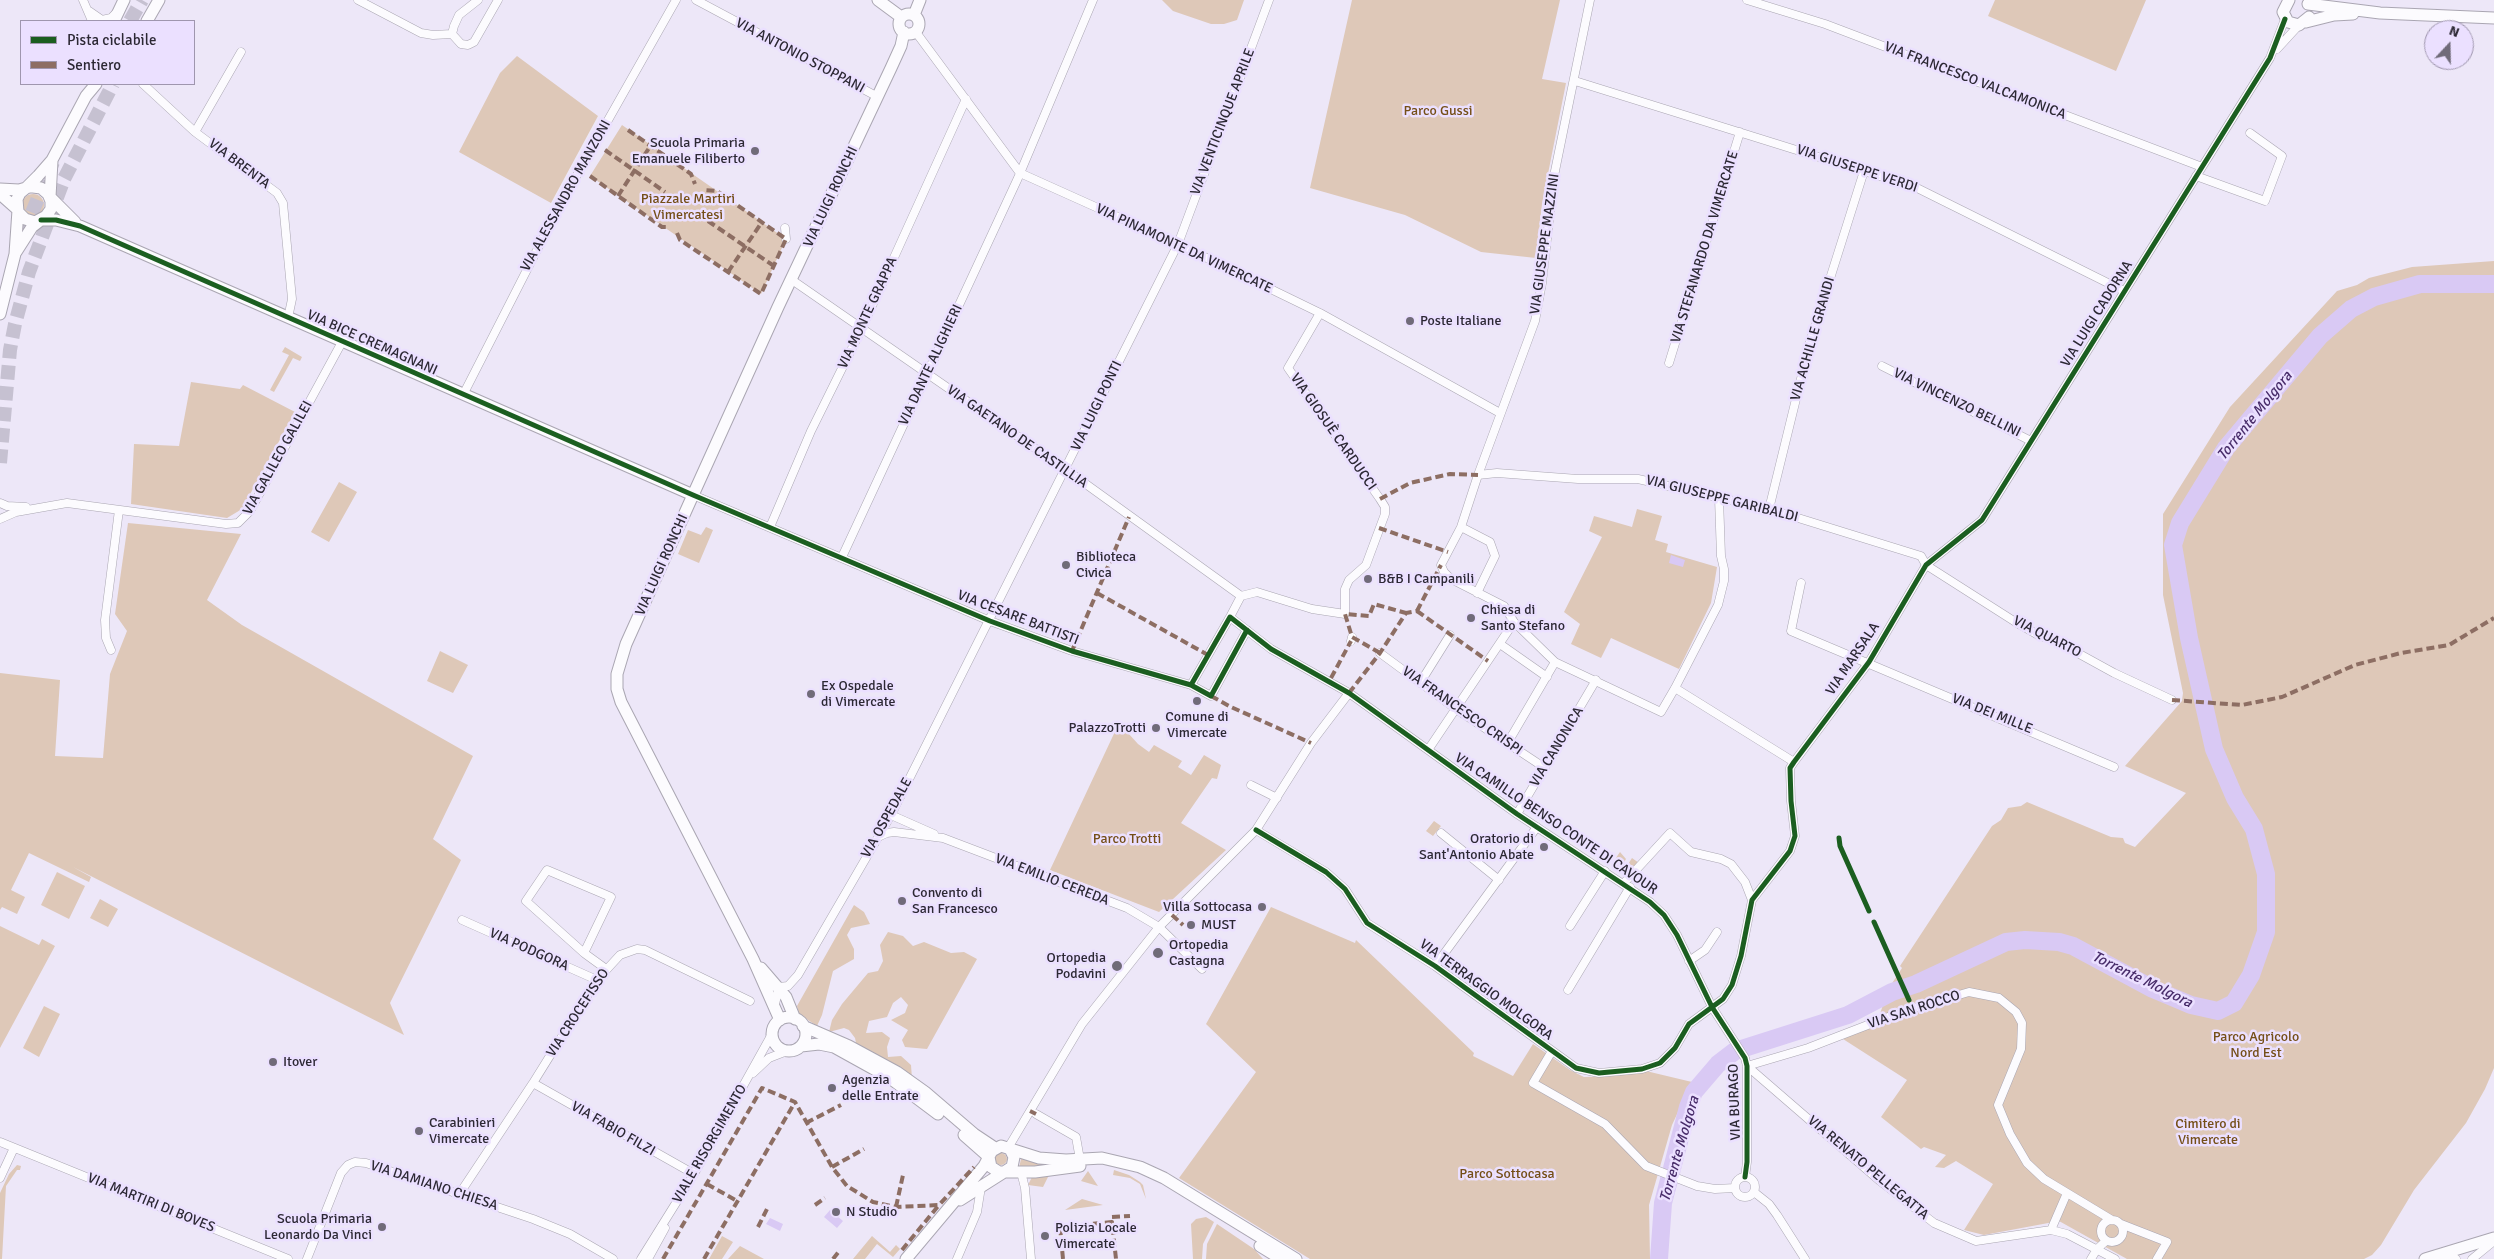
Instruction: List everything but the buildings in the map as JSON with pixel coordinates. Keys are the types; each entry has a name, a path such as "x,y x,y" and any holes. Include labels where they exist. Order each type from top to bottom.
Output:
{"street":[{"path":"83,0 92,20"},
{"path":"148,20 159,0"},
{"path":"358,0 421,33 433,35 452,34"},
{"path":"452,34 459,16 478,0"},
{"path":"452,34 461,44 468,46 474,42 498,0"},
{"name":"VIA ALESSANDRO MANZONI","path":"463,395 560,205 676,0"},
{"name":"VIA ANTONIO STOPPANI","path":"696,0 878,97"},
{"path":"878,0 901,17"},
{"path":"914,15 907,14 901,17 899,25 910,32 918,23 914,15 920,0"},
{"name":"VIA DANTE ALIGHIERI","path":"842,557 1020,173 1093,0"},
{"name":"VIA VENTICINQUE APRILE","path":"1178,244 1268,0"},
{"name":"VIA GIUSEPPE MAZZINI","path":"1477,593 1451,579 1444,572 1441,565 1461,527 1500,413 1535,321 1542,283 1554,176 1575,81 1590,0"},
{"name":"VIA FRANCESCO VALCAMONICA","path":"1747,0 1825,24 2202,168"},
{"path":"88,11 97,18 106,20 115,14 122,2"},
{"path":"114,20 122,2"},
{"path":"2284,2 2285,20 2292,24 2334,15 2380,13 2494,18"},
{"path":"2302,23 2310,11 2306,2 2347,4 2380,13"},
{"name":"VIA LUIGI CADORNA","path":"1926,565 1982,520 2270,58 2285,20"},
{"name":"VIA LUIGI CADORNA","path":"2270,58 2302,23"},
{"name":"VIA LUIGI RONCHI","path":"780,1020 754,959 621,702 617,689 617,674 621,658 778,307 778,298 789,280 795,260 805,252 901,46 910,32"},
{"name":"VIA PINAMONTE DA VIMERCATE","path":"910,32 966,99 1020,173 1178,244 1320,313 1500,413"},
{"path":"196,132 241,52"},
{"name":"VIA GIUSEPPE VERDI","path":"1575,81 1924,190 2124,291"},
{"path":"0,314 15,254 18,197 52,160 86,96 90,85"},
{"path":"86,96 95,85"},
{"name":"VIA BRENTA","path":"140,85 150,91"},
{"name":"VIA BRENTA","path":"144,85 196,132 277,193 283,202 292,299 288,318"},
{"name":"VIA MONTE GRAPPA","path":"770,527 810,431 862,328 966,99"},
{"name":"VIA STEFANARDO DA VIMERCATE","path":"1669,363 1740,132"},
{"path":"2196,176 2265,201 2282,156 2250,133"},
{"path":"15,254 32,227 50,210 52,160"},
{"name":"VIA ACHILLE GRANDI","path":"1769,509 1810,342 1864,171"},
{"path":"0,189 38,187 50,197"},
{"path":"0,194 28,220 40,220"},
{"name":"VIA BICE CREMAGNANI","path":"50,197 80,226"},
{"name":"VIA BICE CREMAGNANI","path":"40,220 56,220 80,226 693,495"},
{"path":"785,228 786,239"},
{"name":"VIA LUIGI PONTI","path":"990,621 1178,244"},
{"name":"VIA GAETANO DE CASTILLIA","path":"789,280 862,328 1241,596"},
{"name":"VIA GIOSUÈ CARDUCCI","path":"1241,596 1258,592 1312,608 1345,614 1345,589 1349,580 1366,565 1384,514 1385,507 1380,499 1288,368 1320,313"},
{"name":"VIA GALILEO GALILEI","path":"0,519 16,512 67,503 231,524 242,521 250,511 342,342"},
{"name":"VIA VINCENZO BELLINI","path":"1882,366 2031,440"},
{"name":"VIA GIUSEPPE GARIBALDI","path":"1478,475 1497,473 1578,479 1638,479 1769,509 1921,556 1926,565"},
{"name":"VIA CESARE BATTISTI","path":"693,495 990,621 1072,651 1192,685 1211,696 1247,630"},
{"path":"1461,527 1490,542 1495,556 1477,593 1504,606 1514,622 1556,662 1660,712 1675,688 1718,605 1724,581 1719,498"},
{"name":"VIA GALILEO GALILEI","path":"0,503 8,506 36,508"},
{"path":"111,650 106,638 105,620 119,510"},
{"name":"VIA MARSALA","path":"1794,762 1869,662 1926,565"},
{"name":"VIA QUARTO","path":"1926,565 2017,623 2172,700"},
{"name":"VIA MARSALA","path":"1800,583 1792,631 1869,662"},
{"path":"1192,685 1241,596"},
{"name":"VIA CAMILLO BENSO CONTE DI CAVOUR","path":"1230,617 1272,649 1330,680 1517,814 1627,885 1664,915 1677,934 1712,1007"},
{"name":"VIA OSPEDALE","path":"779,987 788,986 798,975 891,815 990,621"},
{"path":"1428,750 1514,622"},
{"path":"1420,683 1450,635"},
{"path":"1500,644 1547,677"},
{"name":"VIA FRANCESCO CRISPI","path":"1380,653 1456,709 1545,768"},
{"path":"1508,744 1556,662"},
{"name":"VIA DEI MILLE","path":"1869,662 2114,766"},
{"name":"VIA CANONICA","path":"1517,814 1596,680"},
{"path":"1675,688 1794,762 1790,768 1795,836 1790,851 1752,900"},
{"path":"1009,1148 1082,1024 1158,927 1256,830 1311,743 1349,693"},
{"path":"1251,785 1277,798"},
{"name":"VIA EMILIO CEREDA","path":"891,815 943,838 1127,908 1158,927 1202,969"},
{"path":"1435,966 1537,827"},
{"name":"VIA TERRAGGIO MOLGORA","path":"1256,830 1326,872 1345,889 1367,923 1491,1004 1552,1051 1583,1072 1599,1073 1642,1069 1660,1063 1675,1048 1689,1024 1723,999 1732,985 1741,956 1752,900"},
{"name":"VIA EMILIO CEREDA","path":"876,838 894,832 943,838"},
{"path":"1568,990 1627,885 1670,833 1691,852 1721,859 1731,864 1745,882 1752,900"},
{"path":"1441,834 1499,880"},
{"path":"584,953 611,897 547,870 526,901 584,953 606,969"},
{"path":"1570,926 1605,871"},
{"name":"VIA PODGORA","path":"462,920 597,980"},
{"path":"1689,961 1705,950 1717,932"},
{"name":"VIA CROCEFISSO","path":"460,1194 533,1083 597,980 620,955 641,949 750,1000"},
{"name":"VIA LUIGI RONCHI","path":"754,959 779,987 799,1023"},
{"path":"774,1004 779,987"},
{"name":"VIA SAN ROCCO","path":"1746,1062 1808,1048 1904,1011 1969,992 1998,998 2016,1012 2022,1023 2021,1049 1998,1105 2000,1116 2027,1163 2044,1179 2112,1220"},
{"name":"VIA BURAGO","path":"1712,1007 1746,1062 1748,1162 1745,1177"},
{"path":"992,1153 890,1078 828,1045 801,1046 787,1051 778,1047 772,1034 780,1020 785,1018 799,1023 849,1046 897,1072 974,1134 992,1153 992,1168 999,1172 1021,1172 1101,1165 1124,1170 1149,1179 1218,1218 1266,1254 1285,1258"},
{"path":"799,1023 805,1037 801,1046"},
{"name":"VIALE RISORGIMENTO","path":"641,1259 694,1174 772,1034"},
{"name":"VIALE RISORGIMENTO","path":"748,1078 769,1058 787,1051"},
{"path":"1552,1051 1533,1083 1605,1124 1618,1135 1642,1164 1684,1182 1715,1189 1735,1188"},
{"name":"VIA RENATO PELLEGATTA","path":"1746,1062 1880,1180 1934,1223 1976,1241 2051,1230 2067,1234 2115,1259"},
{"name":"VIA FABIO FILZI","path":"533,1083 694,1174"},
{"path":"1036,1114 1076,1137 1079,1154"},
{"name":"VIA MARTIRI DI BOVES","path":"0,1142 288,1259"},
{"path":"906,1259 951,1207 992,1153 1001,1146 1039,1158 1066,1160 1102,1158 1140,1168 1164,1178 1285,1258"},
{"path":"0,1178 14,1148"},
{"path":"951,1207 1012,1167 1014,1161 1009,1148"},
{"name":"VIA DAMIANO CHIESA","path":"307,1259 342,1174 348,1165 354,1162 366,1163 460,1194 565,1232 613,1259"},
{"path":"1021,1172 1025,1188 1031,1259"},
{"path":"1735,1188 1738,1180 1745,1177 1754,1182 1754,1192"},
{"path":"957,1259 977,1212 980,1187"},
{"path":"1735,1188 1743,1196 1754,1192"},
{"path":"1754,1192 1769,1204 1805,1259"},
{"path":"2051,1230 2067,1193"},
{"name":"VIALE RISORGIMENTO","path":"648,1259 672,1210"},
{"path":"2121,1224 2123,1230 2119,1240 2113,1243 2106,1241 2101,1235 2101,1228 2105,1222 2112,1220 2167,1242 2157,1259"},
{"path":"2425,1259 2450,1257 2494,1239"},
{"path":"2472,1259 2494,1239"},
{"path":"2091,1259 2097,1249 2106,1241"}],"green space":[{"path":"1162,0 1244,0 1237,20 1224,24 1211,24 1173,11"},
{"name":"Parco Gussi","path":"1352,0 1560,0 1542,79 1566,83 1542,204 1536,258 1481,252 1405,215 1310,188"},
{"path":"1995,0 2146,0 2116,71 1988,16"},
{"path":"517,56 598,116 551,203 459,152 500,73"},
{"name":"Piazzale Martiri Vimercatesi","path":"622,125 786,239 761,294 590,176"},
{"path":"33,194 41,197 44,205 41,213 33,216 25,213 22,205 25,197"},
{"name":"Parco Agricolo Nord Est","path":"2494,261 2494,1068 2485,1089 2466,1123 2414,1190 2381,1245 2372,1255 2364,1259 2127,1259 2059,1221 1984,1235 1964,1230 1993,1184 1956,1161 1944,1168 1935,1167 1946,1155 1924,1147 1921,1149 1881,1117 1907,1080 1843,1039 1846,1036 1876,1025 1889,988 1902,968 1900,966 1992,826 2001,820 2008,808 2021,806 2027,802 2111,837 2123,838 2125,843 2135,847 2186,793 2125,766 2182,701 2183,693 2163,595 2163,514 2230,407 2337,291 2357,285 2369,278 2412,267"},
{"path":"285,347 302,357 300,361 293,358 274,392 270,390 289,355 282,352"},
{"path":"191,382 240,389 243,385 295,412 242,509 227,518 131,504 134,444 179,446"},
{"path":"339,482 357,492 329,542 311,532"},
{"path":"1637,509 1662,516 1655,540 1668,544 1666,552 1717,567 1711,603 1679,669 1611,638 1601,658 1571,644 1580,624 1564,612 1602,537 1589,531 1594,516 1632,527"},
{"path":"128,523 241,534 207,600 242,625 473,756 433,839 461,860 390,1003 404,1035 73,867 91,877 89,882 29,853 11,890 25,897 17,914 2,907 0,910 0,673 60,680 55,756 103,758 110,674 127,631 115,614"},
{"path":"706,527 713,530 699,563 678,554 688,530 701,535"},
{"path":"440,651 468,665 453,693 427,681"},
{"name":"Parco Trotti","path":"1119,723 1138,744 1149,752 1154,745 1182,761 1178,767 1191,775 1204,755 1221,765 1217,779 1212,778 1181,823 1226,850 1159,912 1050,870"},
{"path":"1434,821 1441,826 1433,836 1426,831"},
{"path":"1620,852 1626,859 1620,870 1611,865"},
{"path":"1632,858 1639,863 1631,873 1623,872"},
{"path":"57,872 85,886 69,919 41,905"},
{"path":"100,899 118,909 108,927 90,918"},
{"path":"854,905 864,912 870,924 851,928 847,935 854,949 854,959 833,971 822,1015 817,1026 799,1014 797,1006"},
{"name":"Parco Sottocasa","path":"1271,907 1355,943 1356,940 1474,1053 1473,1056 1513,1076 1533,1044 1570,1070 1584,1077 1615,1076 1646,1071 1692,1082 1672,1125 1649,1205 1650,1259 1310,1259 1179,1178 1256,1072 1206,1024"},
{"path":"0,926 39,945 42,939 55,946 0,1048"},
{"path":"888,932 903,936 913,946 924,942 951,953 964,952 977,959 927,1049 905,1047 902,1040 908,1030 891,1020 905,1013 908,1005 901,997 893,1003 887,1017 869,1021 866,1033 882,1032 890,1038 887,1047 888,1057 901,1056 911,1065 912,1079 857,1048 855,1038 849,1030 844,1028 829,1032 832,1020 842,1004 868,973 878,971 883,961 880,945"},
{"path":"44,1006 60,1014 39,1057 23,1048"},
{"path":"999,1153 1003,1153 1007,1159 1003,1165 999,1165 995,1161 995,1157"},
{"path":"1021,1159 1044,1162 1046,1168 1019,1168"},
{"path":"17,1165 21,1166 20,1170 17,1170 6,1186 2,1259 0,1259 0,1193 9,1174"},
{"path":"1114,1170 1129,1175 1140,1182 1143,1185 1146,1199 1140,1184 1130,1178 1113,1175"},
{"path":"1088,1171 1098,1186 1081,1181"},
{"path":"1050,1173 1043,1187 1028,1185 1032,1177"},
{"path":"1082,1199 1103,1205 1065,1210"},
{"path":"1206,1217 1214,1222 1203,1244 1202,1259 1193,1259 1191,1224 1196,1219"},
{"path":"1217,1224 1254,1249 1263,1259 1206,1259 1207,1244"},
{"path":"722,1236 733,1242 722,1259 709,1259"},
{"path":"872,1236 890,1252 896,1245 900,1249 893,1257 877,1244 865,1259 853,1259"},
{"path":"740,1246 764,1259 728,1259"}],"shaded area":[{"path":"1671,555 1685,560 1683,567 1669,563"},
{"path":"830,1210 843,1221 837,1228 824,1217"},
{"path":"770,1218 783,1224 780,1231 766,1224"}],"waterway":[{"name":"Torrente Molgora","path":"1659,1259 1663,1203 1688,1107 1694,1092 1718,1064 1735,1051 1848,1015 1892,992 1916,984 2006,942 2025,940 2059,942 2073,946 2153,989 2191,1005 2218,1011 2234,1003 2251,975 2266,932 2266,874 2254,829 2235,798 2214,749 2189,638 2173,545 2180,523 2226,448 2320,336 2351,309 2374,297 2420,284 2494,284"}],"tunnel":[{"path":"131,20 142,0"},
{"path":"0,463 10,350 29,272 64,179 112,85"},
{"path":"24,232 53,162"}],"marked path":[{"path":"628,130 691,174 695,184"},
{"path":"618,196 651,145"},
{"path":"605,150 665,192"},
{"path":"590,176 662,227 668,227"},
{"path":"677,233 680,240 761,294 786,239 717,191 704,190"},
{"path":"708,221 774,266"},
{"path":"728,272 762,222"},
{"path":"1380,499 1410,483 1450,474 1478,475"},
{"path":"1072,651 1129,517"},
{"path":"1379,528 1448,552"},
{"path":"1417,611 1441,565"},
{"path":"1097,593 1208,655"},
{"path":"1380,653 1352,637 1345,614 1369,616 1374,604 1406,613"},
{"path":"1417,611 1488,661"},
{"path":"1349,693 1380,653 1406,613 1417,611"},
{"path":"2172,700 2242,705 2282,697 2355,665 2401,653 2449,645 2494,618"},
{"path":"1331,678 1351,641"},
{"path":"1211,696 1311,743"},
{"path":"1172,915 1183,925"},
{"path":"663,1259 762,1088 795,1102 832,1167 847,1186 873,1202 896,1207 939,1205 974,1167"},
{"path":"704,1259 795,1102"},
{"path":"806,1123 841,1105"},
{"path":"1030,1111 1036,1114"},
{"path":"832,1167 864,1149"},
{"path":"896,1207 903,1175"},
{"path":"707,1184 737,1201"},
{"path":"815,1205 825,1198"},
{"path":"902,1250 939,1205"},
{"path":"758,1227 767,1209"},
{"path":"1112,1217 1130,1216"},
{"path":"1081,1225 1112,1222 1116,1259"},
{"path":"1063,1259 1060,1227 1064,1227"},
{"path":"833,1259 840,1250"}],"cycle path":[{"path":"1256,830 1326,872 1345,889 1367,923 1435,966 1576,1068 1599,1073 1642,1069 1660,1063 1675,1048 1689,1024 1723,999 1732,985 1741,956 1752,900 1790,851 1795,836 1790,768 1869,662 1926,565 1982,520 2270,58 2285,19"},
{"path":"41,220 56,220 80,226 693,495 990,621 1072,651 1191,685 1211,696 1247,630"},
{"path":"1191,685 1230,617 1271,649 1349,693 1517,814 1650,902 1664,915 1677,935 1712,1007 1745,1058 1747,1066 1747,1162 1745,1177"},
{"path":"1839,838 1840,846 1869,911"},
{"path":"1874,922 1909,1000"}],"place":[{"name":"Scuola Primaria Emanuele Filiberto","path":"755,151"},
{"name":"Poste Italiane","path":"1410,321"},
{"name":"Biblioteca Civica","path":"1066,565"},
{"name":"B&B I Campanili","path":"1368,579"},
{"name":"Chiesa di Santo Stefano","path":"1471,618"},
{"name":"Ex Ospedale di Vimercate","path":"811,694"},
{"name":"Comune di Vimercate","path":"1197,701"},
{"name":"PalazzoTrotti","path":"1156,728"},
{"name":"Oratorio di Sant'Antonio Abate","path":"1544,847"},
{"name":"Convento di San Francesco","path":"902,901"},
{"name":"Villa Sottocasa","path":"1262,907"},
{"name":"MUST","path":"1191,925"},
{"name":"Ortopedia Castagna","path":"1158,953"},
{"name":"Ortopedia Podavini","path":"1117,966"},
{"name":"Itover","path":"273,1062"},
{"name":"Agenzia delle Entrate","path":"832,1088"},
{"name":"Carabinieri Vimercate","path":"419,1131"},
{"name":"N Studio","path":"836,1212"},
{"name":"Scuola Primaria Leonardo Da Vinci","path":"382,1227"},
{"name":"Polizia Locale Vimercate","path":"1045,1236"}],"park label":[{"name":"Cimitero di Vimercate","path":"2208,1132"}]}
